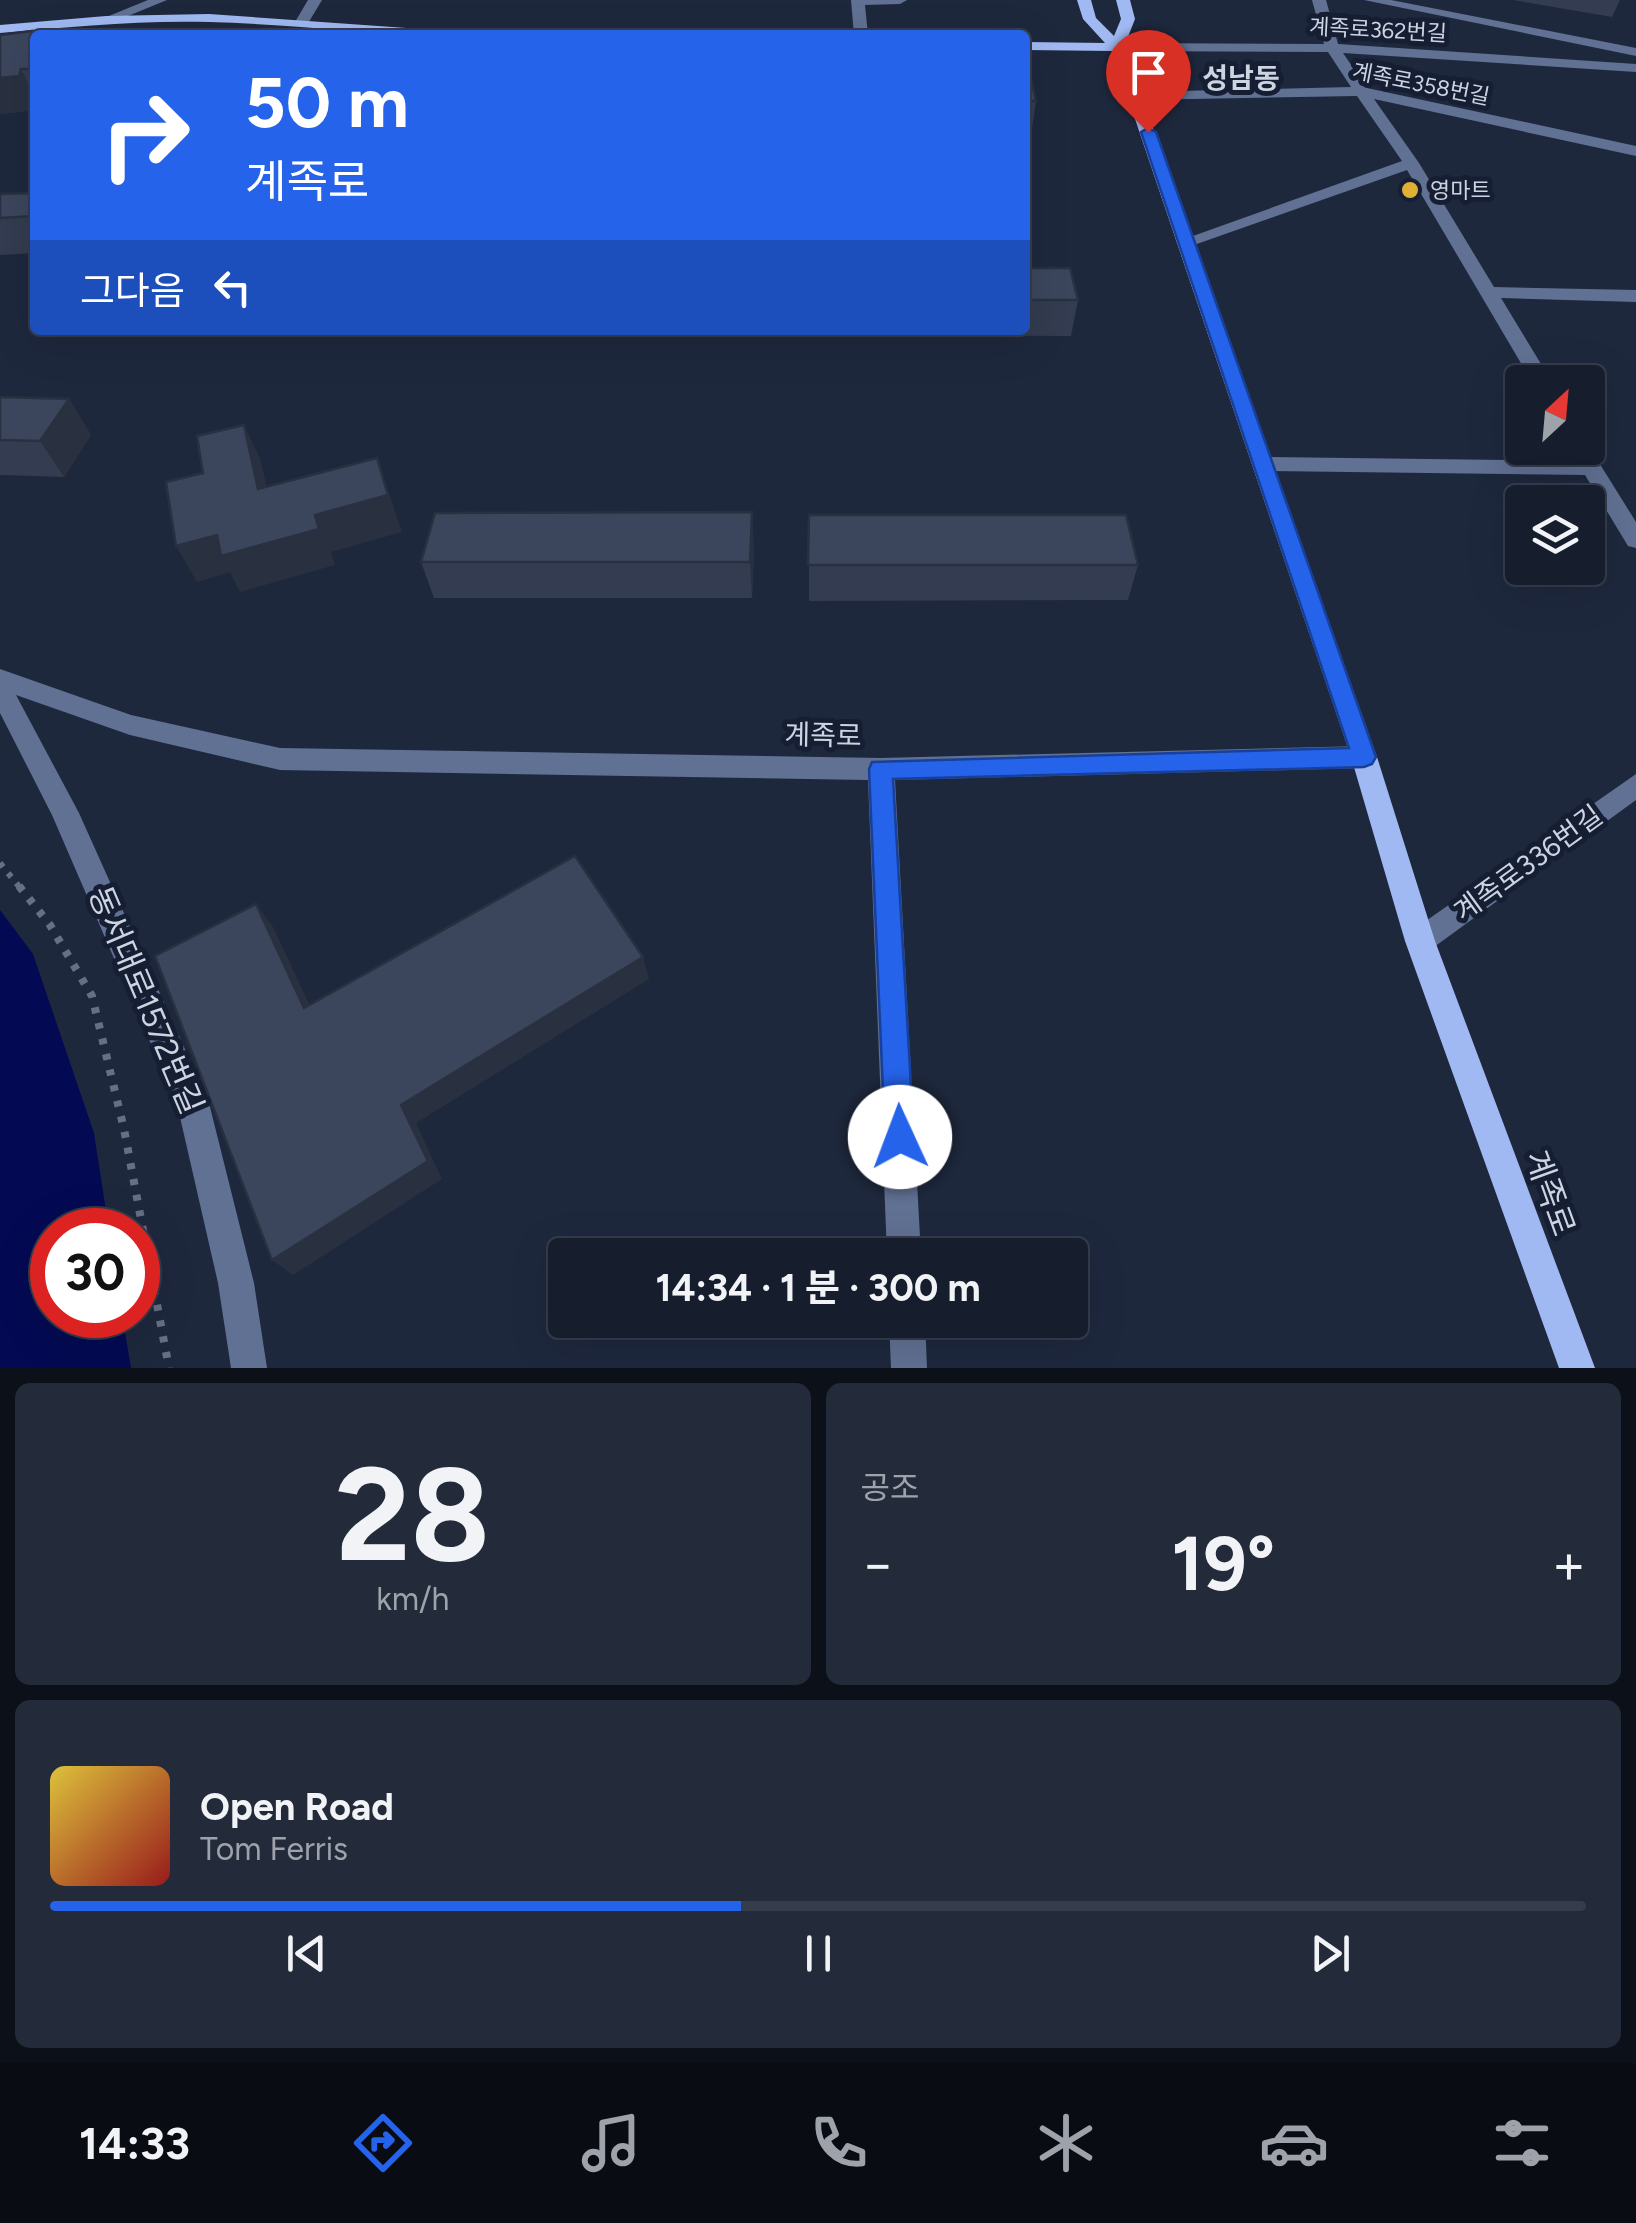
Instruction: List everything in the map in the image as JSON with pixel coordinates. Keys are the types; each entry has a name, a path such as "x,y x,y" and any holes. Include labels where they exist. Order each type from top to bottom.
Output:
{"main road":[{"name":"계족로","path":"1084,0 1090,19 1117,47 1136,96 1364,757 1420,941 1578,1368"},
{"name":"계족로","path":"1117,47 1128,19 1123,0"},
{"path":"0,30 106,20 209,18 392,30"},
{"path":"1030,46 1117,47"}],"street":[{"path":"106,20 160,0"},
{"path":"302,22 315,0"},
{"path":"861,30 858,1 900,0"},
{"path":"1319,0 1332,48 1411,163 1533,365"},
{"path":"1371,0 1636,52"},
{"name":"계족로362번길","path":"1117,47 1332,48 1636,68"},
{"name":"계족로358번길","path":"1136,96 1360,91 1636,151"},
{"path":"1188,241 1411,163"},
{"path":"1492,292 1636,296"},
{"path":"1264,464 1590,468"},
{"path":"1588,465 1636,540"},
{"name":"계족로","path":"0,679 130,725 280,759 881,769 1364,757"},
{"name":"동서대로1572번길","path":"0,689 65,813 193,1102 236,1283 249,1368"},
{"path":"881,769 903,1238"},
{"name":"계족로336번길","path":"1420,941 1636,785"},
{"path":"908,1338 909,1368"}],"path":[{"path":"0,863 50,926 92,996 124,1129 169,1368"}],"shaded area":[{"path":"0,910 33,954 94,1133 106,1208 30,1208 30,1338 126,1338 131,1368 0,1368"}],"building":[{"path":"30,31 30,69 21,69 19,76 0,78 0,35"},
{"path":"1030,79 1031,79 1036,101 1030,101"},
{"path":"30,193 30,216 0,218 0,194"},
{"path":"1030,268 1070,268 1078,300 1030,300"},
{"path":"0,397 69,399 40,441 0,440"},
{"path":"244,425 258,489 377,458 388,495 315,515 319,529 221,556 217,535 176,546 166,482 203,473 197,436"},
{"path":"752,512 750,562 421,562 435,513"},
{"path":"809,515 1126,515 1138,565 808,565"},
{"path":"575,856 643,957 401,1105 428,1161 272,1260 155,956 256,904 304,1008"}],"place":[{"name":"영마트","path":"1410,190"}],"district":[{"name":"성남동","path":"1241,78"}],"route":[{"path":"900,1137 881,769 1364,757 1148,132"}]}
